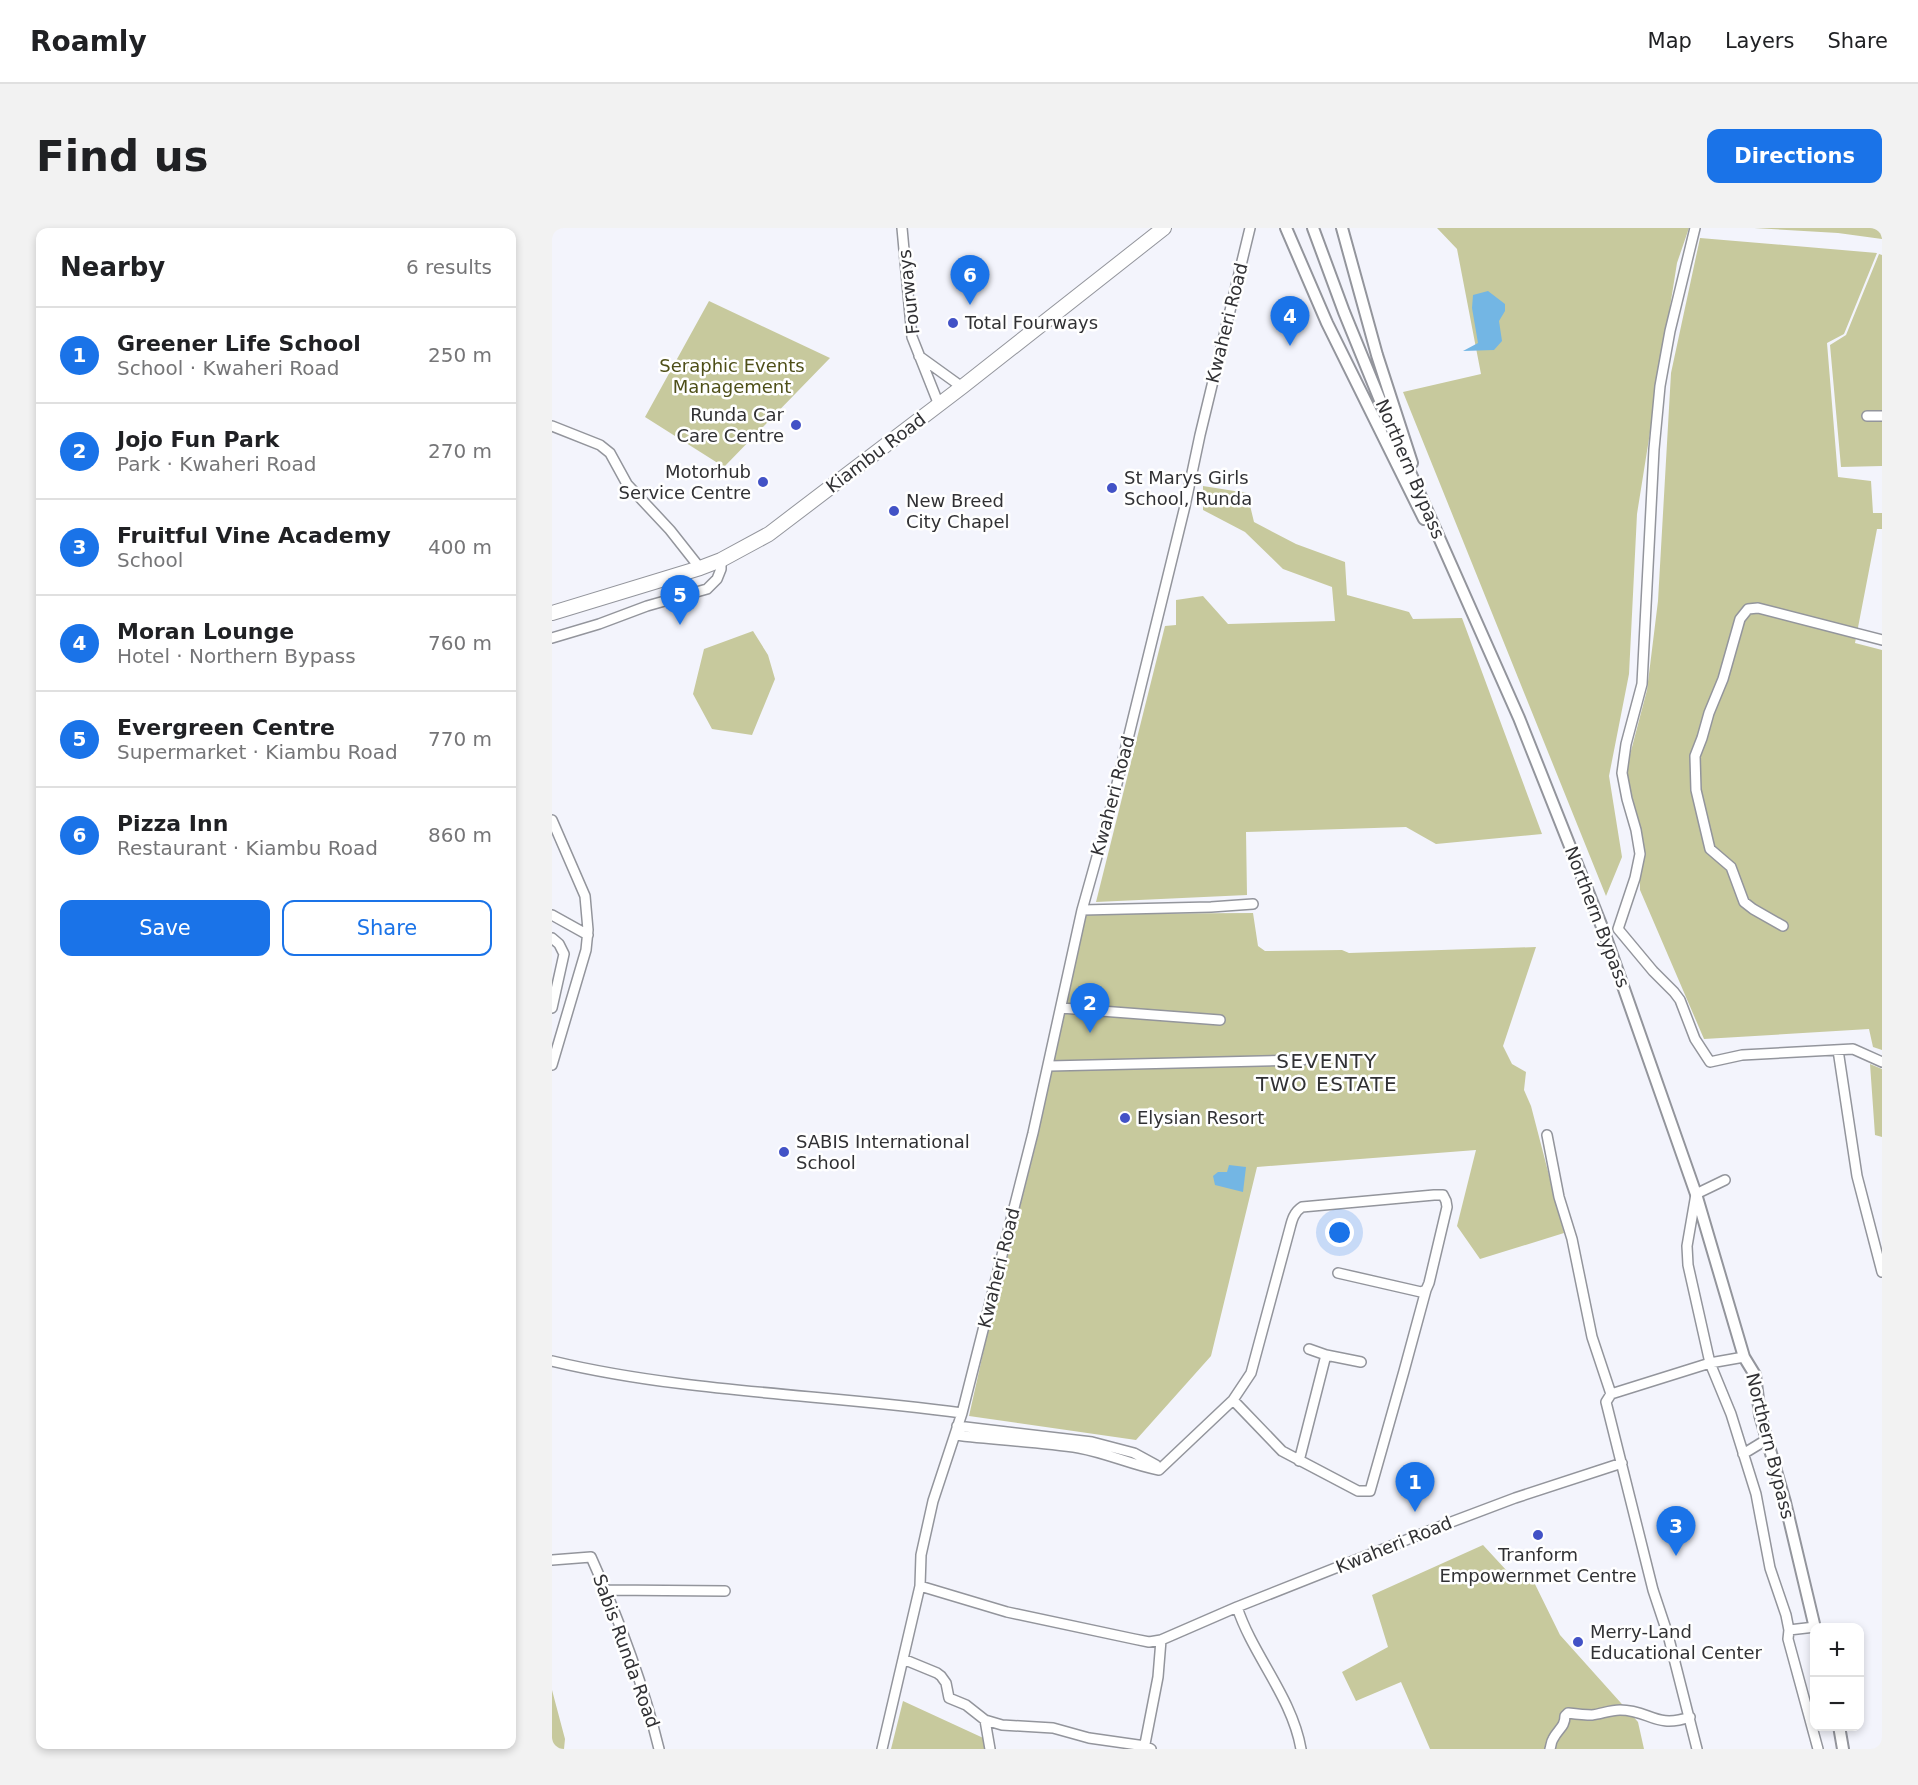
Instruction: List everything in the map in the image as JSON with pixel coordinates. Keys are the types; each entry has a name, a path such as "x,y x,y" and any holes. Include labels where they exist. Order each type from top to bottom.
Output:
{"highway":[{"name":"Kiambu Road","path":"552,613 700,568 721,560 769,534 939,405 1164,228"}],"main road":[{"path":"1286,228 1328,323 1398,469 1425,522 1451,563"},
{"name":"Northern Bypass","path":"1313,228 1349,323 1420,494 1519,718 1604,932 1696,1194 1744,1357 1755,1375 1760,1415 1785,1503 1814,1623"},
{"path":"1342,228 1365,315 1420,494"},
{"path":"1840,1731 1843,1749"}],"street":[{"name":"Fourways","path":"902,228 912,337 939,405"},
{"name":"Kwaheri Road","path":"1250,228 1114,796 1082,910 1033,1133 962,1413 933,1501 921,1555 920,1586 1007,1612 1134,1639 1161,1640 1237,1607 1495,1506 1622,1463"},
{"path":"1618,929 1635,878 1640,854 1622,773 1626,744 1642,684 1654,448 1660,386 1670,331 1695,228"},
{"name":"Fourways","path":"919,356 962,387"},
{"path":"1867,416 1882,416"},
{"path":"552,426 600,445 610,453 627,484 670,530 700,568"},
{"path":"552,638 647,606 707,589 717,579 721,560"},
{"path":"643,585 647,606"},
{"path":"1783,926 1744,902 1731,867 1710,849 1696,790 1695,756 1723,679 1740,619 1748,609 1758,608 1882,640"},
{"path":"552,820 585,896 588,935 586,950 552,1065"},
{"path":"1082,910 1253,904"},
{"path":"552,915 588,935"},
{"path":"1604,932 1618,929"},
{"path":"1618,929 1680,1000 1695,1038 1710,1062 1742,1055 1852,1049 1882,1062"},
{"path":"552,938 559,944 564,954 552,1008"},
{"path":"1061,1008 1220,1020"},
{"path":"1838,1050 1857,1176 1882,1272"},
{"path":"1048,1066 1303,1060"},
{"path":"1547,1135 1592,1337 1611,1394"},
{"path":"1725,1180 1696,1194 1688,1246 1688,1265 1710,1363 1731,1414 1756,1494 1770,1568 1786,1615 1788,1639 1818,1749"},
{"path":"956,1431 1092,1446 1147,1468 1159,1470 1233,1400 1251,1373 1296,1211 1302,1207 1443,1195 1447,1207 1370,1491 1358,1491 1299,1461 1276,1445 1233,1400"},
{"path":"1338,1273 1390,1283 1421,1292 1426,1290"},
{"path":"1309,1349 1361,1362"},
{"path":"1299,1461 1326,1355"},
{"path":"1698,1749 1668,1635 1653,1590 1606,1402 1611,1394 1710,1363 1744,1357"},
{"path":"552,1361 596,1372 659,1382 962,1413"},
{"path":"1743,1454 1766,1440"},
{"name":"Sabis Runda Road","path":"552,1560 591,1557 606,1590 648,1703 659,1749"},
{"path":"882,1749 920,1586"},
{"path":"606,1590 725,1591"},
{"path":"1237,1607 1242,1624 1294,1720 1301,1749"},
{"path":"1789,1630 1810,1628"},
{"path":"903,1659 937,1673 946,1683 950,1698 966,1705 985,1720 1002,1725 1053,1728 1089,1738 1147,1748 1161,1640"},
{"path":"1550,1749 1553,1737 1562,1728 1568,1713 1584,1715 1628,1710 1665,1722 1690,1718"},
{"path":"985,1720 990,1749"}],"green space":[{"path":"1437,228 1689,228 1677,263 1637,514 1629,674 1609,776 1622,857 1606,896 1403,392 1481,374 1457,249"},
{"path":"1754,228 1882,228 1882,239 1838,233"},
{"path":"1700,238 1877,253 1844,334 1827,343 1838,477 1871,481 1873,513 1882,513 1882,529 1877,529 1855,643 1882,650 1882,1050 1873,1047 1869,1029 1704,1039 1640,890 1643,843 1626,770 1647,690 1658,601 1671,373"},
{"path":"1879,254 1882,255 1882,466 1841,467 1830,345 1846,335"},
{"name":"Seraphic Events Management","path":"709,301 830,358 724,467 645,417"},
{"path":"1203,486 1247,493 1254,522 1296,544 1345,562 1347,595 1409,612 1413,619 1462,618 1542,834 1436,844 1406,827 1246,832 1247,895 1096,902 1165,626 1176,625 1176,600 1203,596 1228,624 1335,621 1332,587 1283,569 1245,532 1203,510"},
{"path":"753,631 768,655 775,679 752,735 712,729 693,694 704,649"},
{"path":"1253,913 1258,946 1265,951 1342,950 1349,953 1536,947 1503,1046 1512,1064 1526,1072 1524,1090 1531,1106 1564,1233 1480,1259 1457,1226 1476,1150 1257,1167 1211,1356 1136,1440 969,1416 1036,1144 1084,914"},
{"path":"1870,1064 1882,1069 1882,1137 1875,1135"},
{"path":"1483,1545 1507,1571 1530,1574 1560,1635 1638,1722 1644,1749 1430,1749 1401,1682 1356,1701 1342,1672 1388,1647 1372,1595"},
{"path":"552,1690 565,1739 564,1749 552,1749"},
{"path":"903,1701 992,1742 996,1749 891,1749"}],"water":[{"path":"1488,291 1505,304 1505,311 1499,321 1502,341 1494,350 1463,351 1478,343 1472,308 1473,295"},
{"path":"1229,1165 1246,1167 1243,1192 1215,1185 1213,1176 1218,1172 1227,1172"}],"place":[{"name":"Pizza Inn","path":"970,305"},
{"name":"Total Fourways","path":"953,323"},
{"name":"Moran Lounge","path":"1290,346"},
{"name":"Runda Car Care Centre","path":"796,425"},
{"name":"Motorhub Service Centre","path":"763,482"},
{"name":"St Marys Girls School, Runda","path":"1112,488"},
{"name":"New Breed City Chapel","path":"894,511"},
{"name":"Evergreen Centre","path":"680,625"},
{"name":"Jojo Fun Park","path":"1090,1033"},
{"name":"Elysian Resort","path":"1125,1118"},
{"name":"SABIS International School","path":"784,1152"},
{"name":"Greener Life School","path":"1415,1512"},
{"name":"Tranform Empowernmet Centre","path":"1538,1535"},
{"name":"Fruitful Vine Academy","path":"1676,1556"},
{"name":"Merry-Land Educational Center","path":"1578,1642"}],"district":[{"name":"SEVENTY TWO ESTATE","path":"1327,1072"}]}
